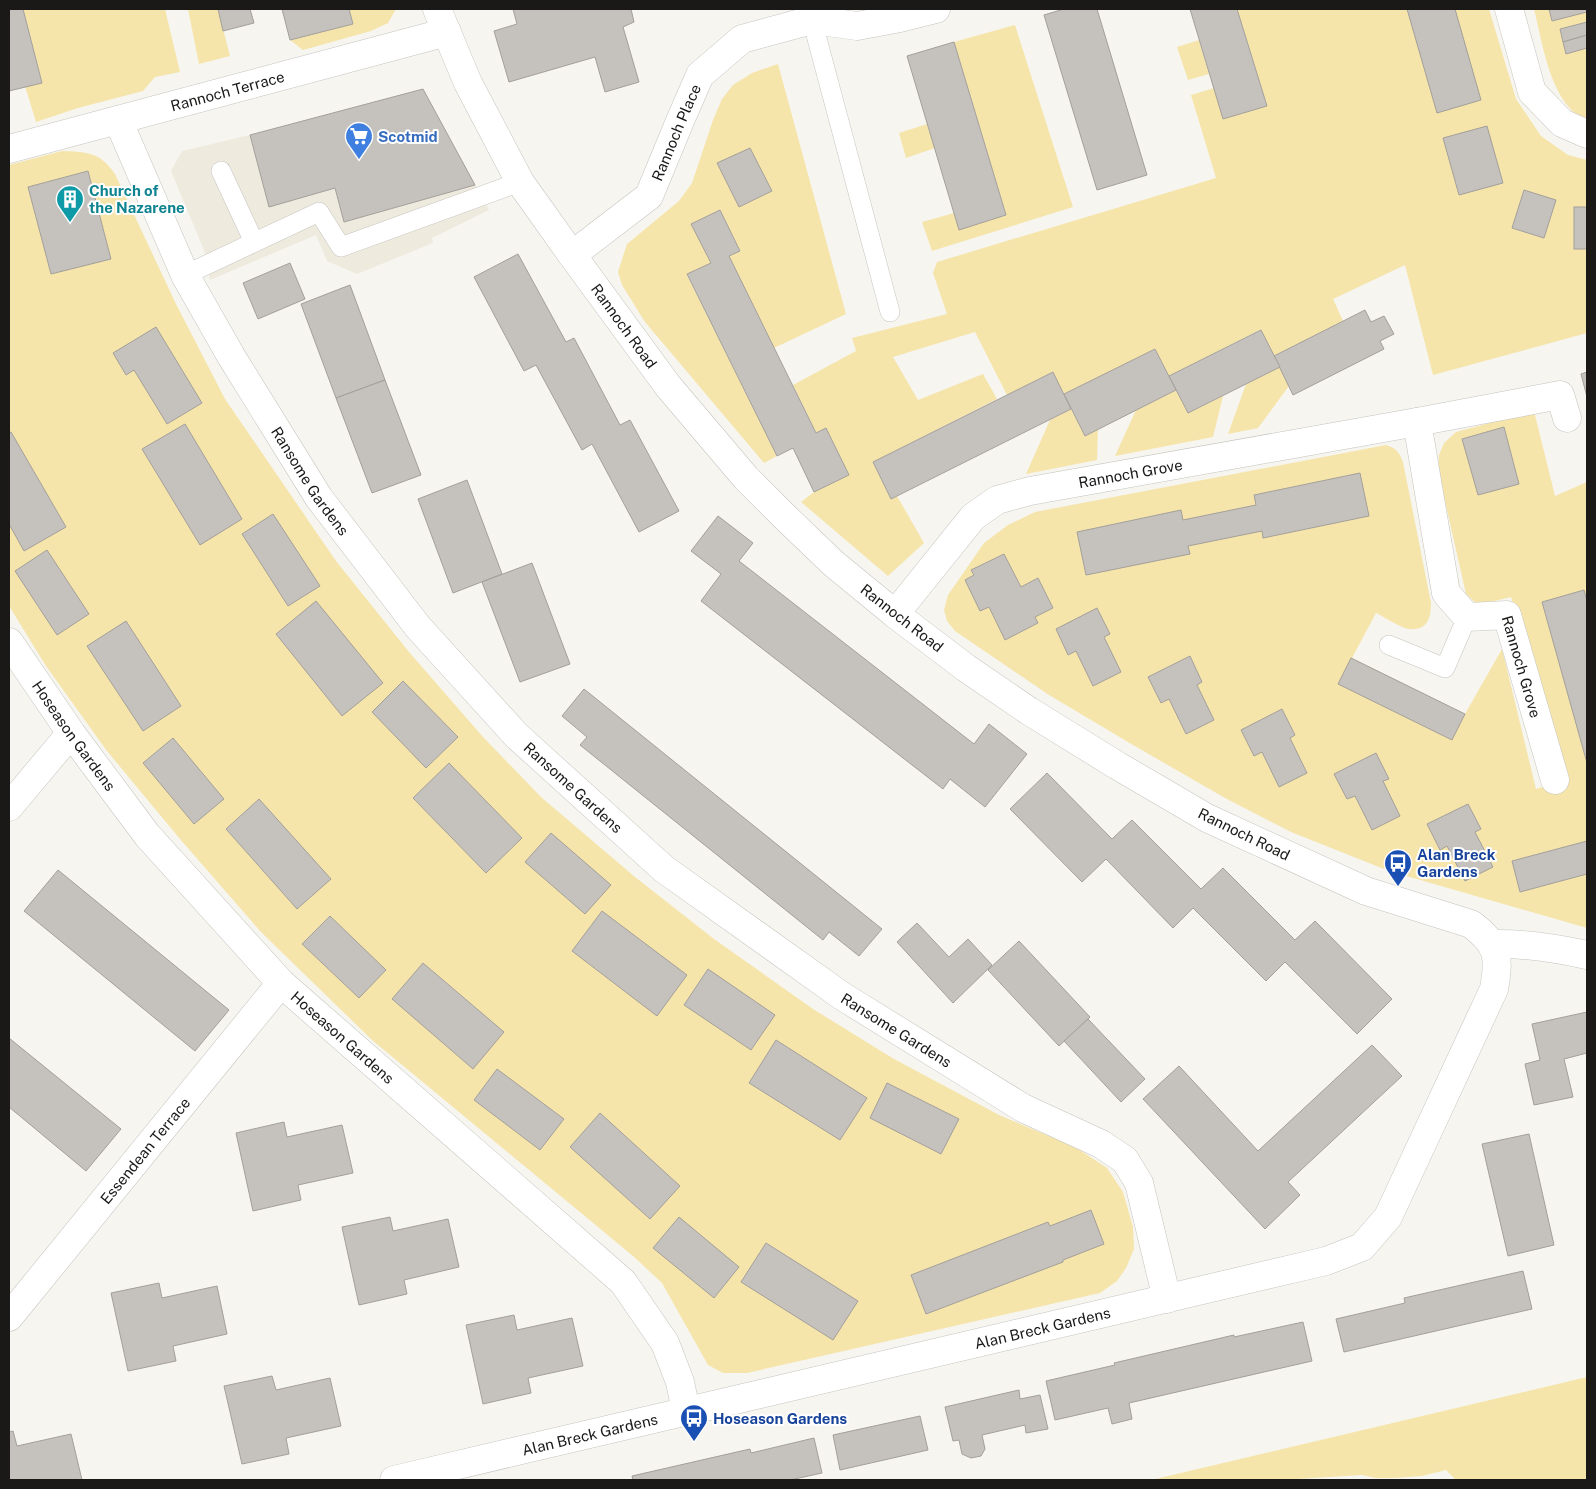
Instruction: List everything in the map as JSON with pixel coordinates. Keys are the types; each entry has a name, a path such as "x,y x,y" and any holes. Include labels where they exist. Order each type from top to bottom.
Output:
{"street":[{"name":"Rannoch Place","path":"572,255 649,196 700,75 742,39 812,20 857,26 936,9"},
{"path":"1509,9 1532,92 1562,123 1587,134"},
{"name":"Rannoch Road","path":"442,21 468,83 520,182 628,333 668,386 746,478 834,564 895,614 966,668 1029,711 1207,818 1366,891 1471,924 1484,934 1492,944"},
{"name":"Rannoch Terrace","path":"9,149 118,120 442,21"},
{"name":"Ransome Gardens","path":"118,120 185,275 231,356 319,498 418,627 517,736 664,869 842,996 1022,1108 1101,1144 1125,1160 1139,1183 1167,1299"},
{"name":"Rannoch Grove","path":"895,614 972,518 997,500 1030,491 1417,422 1560,394 1567,418"},
{"path":"1417,422 1446,593 1467,617"},
{"name":"Rannoch Grove","path":"1467,617 1507,615 1554,780"},
{"name":"Hoseason Gardens","path":"9,642 72,733 147,835 281,983 623,1282 665,1343 680,1382 686,1411"},
{"path":"9,807 72,733"},
{"path":"1492,944 1518,943 1587,955"},
{"name":"Alan Breck Gardens","path":"394,1480 1326,1262 1362,1247 1388,1217 1494,989 1497,957 1492,944"},
{"name":"Essendean Terrace","path":"9,1317 281,983"}],"lane":[{"path":"812,20 890,312"},
{"path":"221,171 254,242"},
{"path":"185,275 319,212 341,246 520,182"},
{"path":"1389,645 1445,668 1467,617"}],"shaded area":[{"path":"23,9 165,9 180,72 155,77 143,91 78,108 36,122 25,86 42,82"},
{"path":"188,9 218,9 230,56 199,64"},
{"path":"349,9 396,9 388,23 371,31 303,50 290,40 353,24"},
{"path":"1237,9 1489,9 1516,99 1541,136 1568,155 1587,160 1587,333 1433,375 1405,265 1333,299 1343,321 1274,356 1260,330 1169,376 1155,349 1064,394 1052,372 1007,395 975,332 893,357 918,400 983,374 997,399 873,462 891,499 897,496 924,543 888,576 801,502 814,492 849,475 826,428 816,433 793,385 856,351 852,338 947,314 933,273 937,262 1216,178 1191,95 1214,88 1267,105"},
{"path":"1534,9 1587,9 1587,121 1574,113 1556,87 1545,55"},
{"path":"1015,25 1073,207 932,251 922,222 954,213 959,229 1006,215 954,42"},
{"path":"1199,40 1209,74 1188,80 1177,47"},
{"path":"778,64 846,314 774,348 729,256 740,251 720,210 692,224 711,263 687,275 777,456 764,463 645,322 622,285 618,272 627,244 679,201 692,183 722,99 733,85 752,73"},
{"path":"423,89 489,210 432,238 433,243 357,274 327,261 316,235 210,280 204,250 171,171 182,151"},
{"path":"927,124 935,148 906,158 899,133"},
{"path":"62,151 86,153 98,157 115,174 176,304 225,399 336,561 409,652 483,737 541,797 635,877 714,939 813,1009 894,1059 999,1115 1075,1147 1107,1168 1123,1192 1133,1227 1134,1249 1126,1268 1117,1281 1100,1293 747,1373 723,1373 708,1365 662,1283 633,1256 372,1040 261,932 107,751 46,666 9,606 9,165"},
{"path":"1280,367 1289,386 1258,428 1228,434 1246,384"},
{"path":"1176,390 1188,413 1223,396 1213,437 1115,456 1136,410"},
{"path":"1071,409 1085,435 1098,429 1097,460 1026,474 1050,420"},
{"path":"1534,411 1555,496 1587,482 1587,928 1389,871 1291,832 1225,798 1049,695 955,631 947,621 944,610 948,595 984,543 1008,525 1035,512 1386,445 1397,451 1403,462 1431,603 1430,613 1424,625 1420,628 1409,629 1376,613 1352,658 1465,714 1502,649 1536,789 1563,780 1511,597 1478,605 1466,594 1438,470 1439,455 1444,443 1456,432"},
{"path":"1587,1377 1587,1480 1456,1480 1446,1470 1422,1476 1395,1478 1376,1478 1362,1475 1298,1480 1151,1480"}],"building":[{"path":"9,9 23,9 42,83 9,91"},
{"path":"218,9 250,9 254,23 223,31"},
{"path":"282,9 349,9 353,24 290,40"},
{"path":"513,9 631,9 634,22 623,27 639,82 605,92 595,57 509,82 494,31 517,24"},
{"path":"1064,9 1097,9 1147,175 1097,190 1044,15"},
{"path":"1190,9 1237,9 1267,106 1223,119"},
{"path":"1407,9 1455,9 1481,100 1437,113"},
{"path":"1549,9 1587,9 1587,12 1552,21"},
{"path":"1587,22 1587,35 1563,42 1560,29"},
{"path":"1587,35 1587,48 1566,54 1563,42"},
{"path":"954,42 1006,215 959,230 907,56"},
{"name":"Scotmid","path":"423,89 475,185 344,222 335,188 269,207 250,135"},
{"path":"1487,126 1503,183 1459,195 1443,138"},
{"path":"750,148 772,191 739,207 717,163"},
{"name":"Church of the Nazarene","path":"88,171 111,259 51,274 28,187"},
{"path":"1524,190 1556,200 1544,238 1512,228"},
{"path":"1574,207 1587,207 1587,249 1574,249"},
{"path":"720,210 740,251 729,256 816,433 826,428 849,475 814,492 793,448 777,456 687,274 711,263 691,224"},
{"path":"518,254 566,342 574,338 620,425 630,420 679,511 639,532 592,444 582,450 536,365 524,371 474,277"},
{"path":"290,263 305,299 258,319 243,283"},
{"path":"350,285 385,380 336,398 301,304"},
{"path":"1365,310 1371,322 1384,316 1394,334 1380,341 1384,349 1293,395 1274,356"},
{"path":"156,327 202,403 167,424 134,370 126,375 113,353"},
{"path":"1261,330 1280,367 1188,413 1169,376"},
{"path":"1155,349 1176,390 1085,436 1064,394"},
{"path":"1053,372 1071,409 891,499 873,462"},
{"path":"1587,372 1587,397 1581,374"},
{"path":"385,380 421,475 372,493 336,398"},
{"path":"185,424 242,519 200,545 142,449"},
{"path":"1504,427 1519,484 1478,495 1462,439"},
{"path":"11,432 66,527 24,551 9,524 9,433"},
{"path":"1360,473 1369,516 1263,538 1262,531 1188,546 1190,554 1086,575 1077,532 1181,510 1183,520 1256,505 1254,495"},
{"path":"467,480 502,574 453,593 418,499"},
{"path":"273,514 320,586 288,606 242,534"},
{"path":"718,516 753,543 739,561 974,744 989,724 1027,754 985,807 950,779 943,789 701,601 721,574 691,551"},
{"path":"47,550 89,614 57,635 15,571"},
{"path":"1004,554 1021,587 1038,578 1053,608 1035,617 1038,623 1005,640 989,607 980,611 965,580 974,575 971,570"},
{"path":"532,563 570,664 520,682 482,582"},
{"path":"1584,590 1587,601 1587,763 1542,602"},
{"path":"316,601 383,683 342,716 276,634"},
{"path":"1097,608 1110,634 1104,637 1121,672 1093,686 1076,651 1068,655 1056,629"},
{"path":"126,621 181,706 143,731 87,646"},
{"path":"1190,656 1202,682 1197,685 1214,720 1186,734 1169,699 1161,703 1148,677"},
{"path":"1351,658 1465,714 1452,740 1338,684"},
{"path":"403,681 458,737 426,768 372,712"},
{"path":"584,689 882,929 859,956 829,932 823,940 580,745 587,737 562,716"},
{"path":"1282,709 1295,735 1290,738 1307,773 1279,787 1262,752 1254,756 1241,730"},
{"path":"173,738 224,799 194,824 143,763"},
{"path":"1376,753 1389,779 1383,781 1400,816 1372,830 1355,796 1347,799 1334,774"},
{"path":"449,763 522,838 486,873 413,798"},
{"path":"1047,773 1112,839 1132,820 1201,889 1223,868 1295,940 1315,921 1392,999 1357,1034 1285,962 1266,981 1193,908 1173,928 1106,859 1082,882 1010,809"},
{"path":"259,799 331,879 297,909 226,829"},
{"path":"1468,804 1481,829 1475,832 1493,867 1465,881 1447,846 1440,850 1427,824"},
{"path":"551,833 611,885 585,914 525,862"},
{"path":"1587,841 1587,874 1520,892 1512,861"},
{"path":"58,870 229,1010 195,1051 24,911"},
{"path":"602,911 687,975 657,1016 572,951"},
{"path":"330,916 386,970 359,998 302,944"},
{"path":"917,923 949,957 968,939 992,965 953,1003 897,942"},
{"path":"1019,941 1090,1017 1059,1046 988,970"},
{"path":"423,963 504,1032 473,1069 392,999"},
{"path":"708,969 775,1015 751,1050 684,1005"},
{"path":"1587,1012 1587,1053 1564,1059 1573,1097 1534,1105 1525,1064 1540,1060 1532,1024"},
{"path":"1088,1019 1145,1079 1121,1102 1064,1041"},
{"path":"9,1038 121,1129 86,1171 9,1107"},
{"path":"776,1040 867,1098 840,1140 749,1083"},
{"path":"1372,1045 1402,1076 1288,1182 1300,1195 1265,1229 1143,1099 1179,1066 1258,1151"},
{"path":"497,1069 564,1119 540,1150 474,1100"},
{"path":"887,1083 959,1119 941,1154 870,1118"},
{"path":"600,1113 680,1186 650,1219 570,1147"},
{"path":"284,1122 287,1137 342,1125 353,1173 298,1185 301,1200 253,1211 236,1133"},
{"path":"1529,1134 1554,1245 1508,1256 1482,1144"},
{"path":"1091,1210 1104,1244 1063,1260 1063,1262 926,1314 911,1275 1048,1222 1050,1226"},
{"path":"390,1217 393,1231 448,1219 459,1267 404,1280 407,1294 359,1305 342,1227"},
{"path":"679,1217 739,1267 714,1298 653,1248"},
{"path":"766,1243 858,1301 833,1340 741,1282"},
{"path":"1523,1271 1532,1309 1344,1352 1336,1319 1405,1303 1404,1298"},
{"path":"159,1283 162,1298 217,1286 227,1334 173,1346 176,1361 128,1371 111,1293"},
{"path":"514,1315 517,1330 572,1318 583,1366 528,1378 531,1393 483,1404 466,1325"},
{"path":"1303,1322 1312,1361 1129,1403 1132,1419 1112,1424 1108,1408 1055,1420 1046,1381 1234,1335 1234,1337"},
{"path":"272,1376 276,1390 330,1378 341,1426 286,1438 289,1454 242,1464 224,1386"},
{"path":"1019,1390 1020,1399 1040,1395 1048,1429 1026,1433 1025,1425 982,1435 985,1449 981,1456 971,1458 962,1454 959,1440 953,1441 945,1407"},
{"path":"920,1416 928,1450 840,1470 833,1435"},
{"path":"13,1431 17,1446 71,1434 82,1480 9,1480 9,1432"},
{"path":"814,1438 822,1473 790,1480 633,1480 632,1476 750,1449 751,1453"}],"place":[{"name":"Scotmid","path":"359,160"},
{"name":"Church of the Nazarene","path":"70,223"},
{"name":"Alan Breck Gardens","path":"1398,887"},
{"name":"Hoseason Gardens","path":"694,1442"}]}
